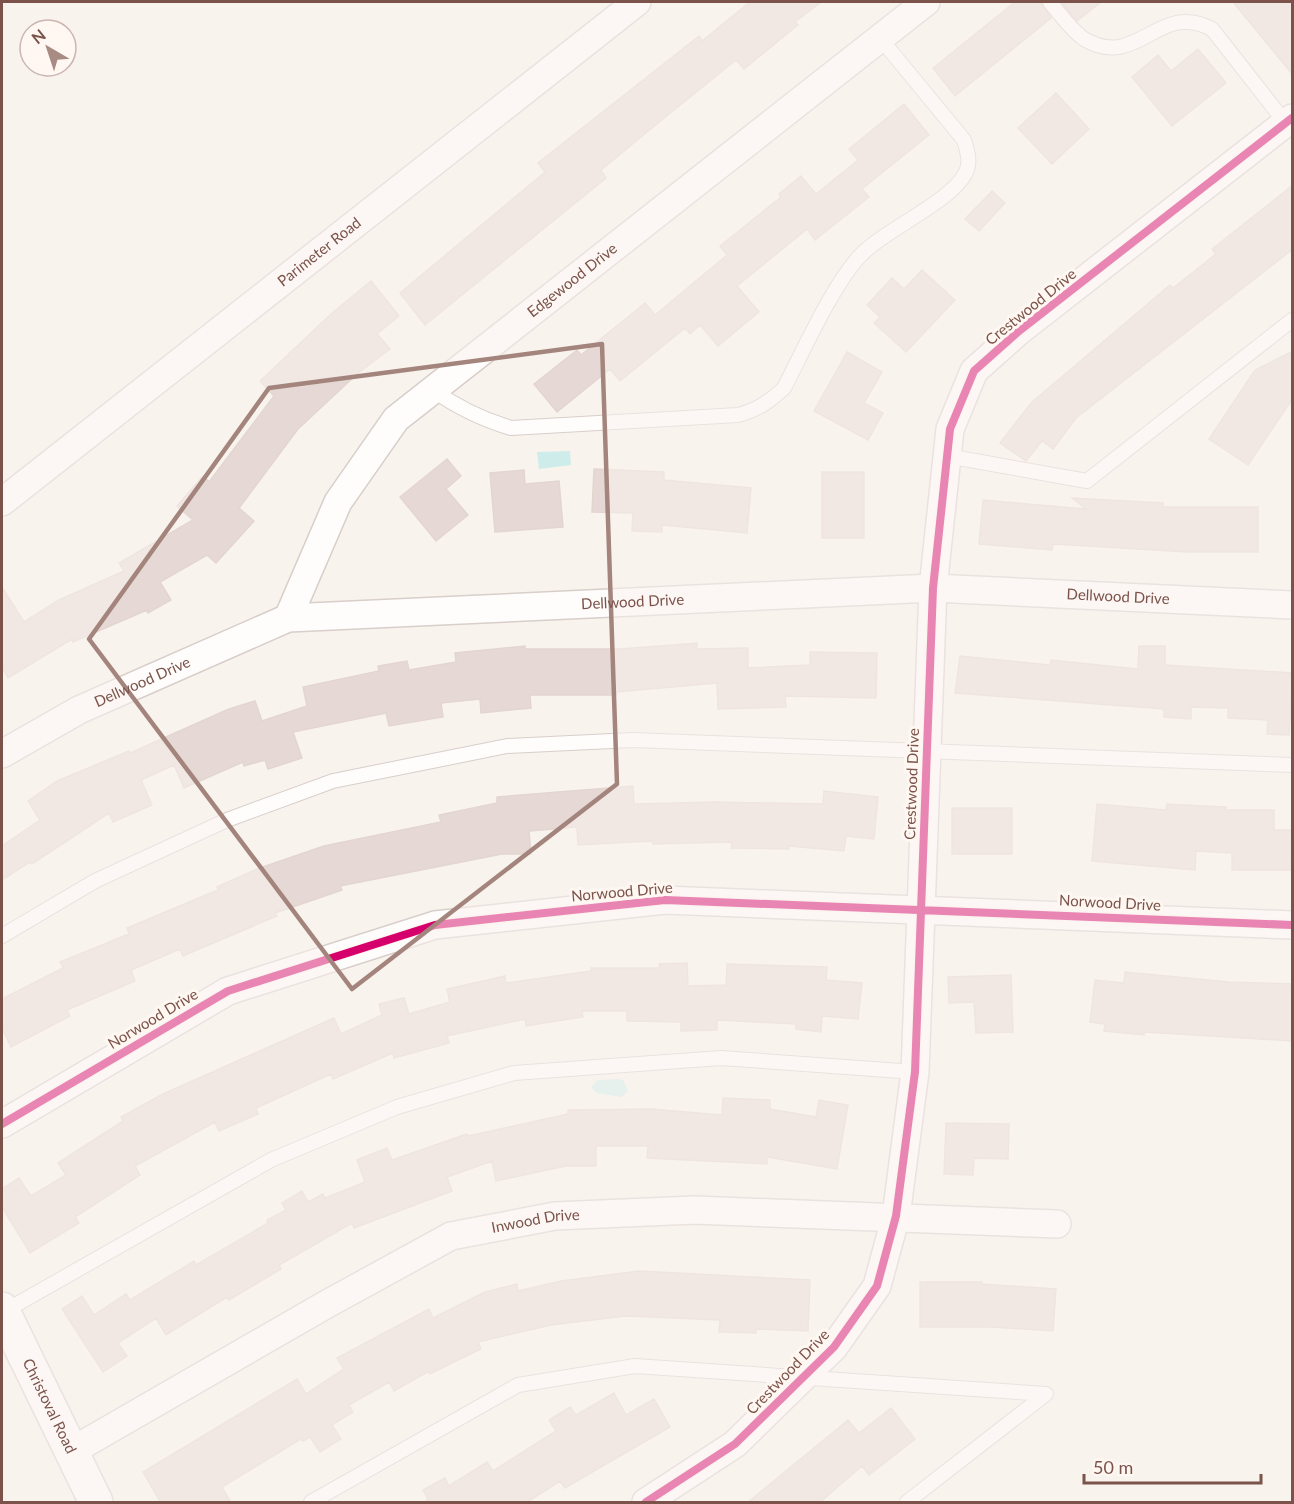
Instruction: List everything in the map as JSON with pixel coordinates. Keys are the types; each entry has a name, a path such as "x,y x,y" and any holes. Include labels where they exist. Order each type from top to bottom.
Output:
{"street":[{"name":"Parimeter Road","path":"2,502 637,2"},
{"name":"Edgewood Drive","path":"288,618 338,502 396,419 926,2"},
{"name":"Crestwood Drive","path":"646,1503 735,1444 834,1347 878,1286 896,1216 915,1072 933,588 950,429 974,371 1019,331 1290,124"},
{"name":"Dellwood Drive","path":"2,754 79,710 288,618 933,588 1293,605"},
{"name":"Norwood Drive","path":"2,1124 228,990 435,925 665,900 920,908 1293,925"},
{"name":"Inwood Drive","path":"70,1452 327,1304 451,1236 567,1216 694,1210 1057,1224"},
{"name":"Christoval Road","path":"2,1311 96,1503"}],"lane":[{"path":"1050,2 1085,39 1115,48 1129,44 1164,22 1179,17 1198,20 1212,29 1290,124"},
{"path":"433,390 458,408 480,419 511,428 738,415 757,410 771,401 784,388 845,274 860,255 954,187 967,171 968,155 964,140 880,38"},
{"path":"947,456 1087,482 1293,320"},
{"path":"2,936 94,881 227,820 333,781 507,746 633,740 1293,765"},
{"path":"2,1311 272,1160 397,1107 514,1073 721,1058 915,1072"},
{"path":"311,1503 518,1385 634,1366 1046,1394 908,1503"}],"highlighted area":[{"path":"602,344 617,784 352,989 89,639 269,388"}],"water":[{"path":"570,451 571,465 539,469 537,452"},
{"path":"598,1080 623,1080 628,1091 621,1097 596,1093 591,1087"}],"building":[{"path":"750,2 821,2 795,22 798,25 744,69 736,60 663,119 601,170 606,178 425,325 400,293 545,172 538,163 699,36 702,41"},
{"path":"1015,2 1041,2 1051,18 955,96 933,68"},
{"path":"1061,2 1101,2 1077,21"},
{"path":"1233,2 1293,2 1293,75"},
{"path":"1198,49 1226,83 1172,126 1132,77 1158,55 1171,71"},
{"path":"1056,93 1089,129 1052,164 1018,128"},
{"path":"904,104 929,135 862,189 869,197 815,240 807,229 737,286 759,312 718,346 700,325 690,334 685,328 620,381 610,369 557,412 534,384 577,350 581,355 645,303 655,315 727,255 720,246 781,197 779,194 801,176 816,194 858,160 849,149"},
{"path":"1293,185 1293,249 1076,418 1053,449 1042,441 1026,461 1000,443 1031,403 1170,285 1173,288 1216,254 1212,249"},
{"path":"992,191 1005,203 979,231 965,219"},
{"path":"922,270 955,300 906,352 874,323 880,317 867,305 892,278 904,289"},
{"path":"371,281 399,316 377,334 390,349 357,374 298,429 239,508 254,521 216,563 207,555 160,582 171,600 148,613 147,610 73,642 72,639 8,678 2,667 2,587 24,622 59,600 124,571 119,563 193,520 177,506 203,476 209,482 274,396 260,381 331,314"},
{"path":"1293,351 1293,398 1248,465 1209,439 1255,370"},
{"path":"847,352 882,372 864,403 883,413 868,440 814,411"},
{"path":"447,459 461,476 446,489 468,515 436,541 400,497"},
{"path":"594,469 664,472 664,480 751,488 747,533 662,525 662,532 632,531 633,513 592,512"},
{"path":"524,470 525,484 559,481 563,527 495,532 490,473"},
{"path":"822,472 864,472 864,538 822,538"},
{"path":"1072,498 1163,503 1163,507 1258,507 1258,552 1187,552 1053,544 1052,550 979,544 983,500 1086,509"},
{"path":"697,643 697,649 748,648 748,668 810,665 810,652 877,653 876,698 785,696 786,707 718,709 717,683 616,692 616,695 530,695 531,708 481,713 480,699 441,703 443,717 389,726 386,713 293,732 302,758 268,769 265,760 244,766 243,762 184,788 174,765 141,780 152,805 113,822 109,813 32,864 30,862 2,880 2,846 40,820 28,801 57,781 129,751 130,753 229,709 255,701 262,721 307,706 303,687 379,671 378,666 407,661 409,670 456,662 455,653 525,646 525,649 620,649"},
{"path":"1139,646 1165,646 1165,665 1293,673 1289,735 1267,734 1268,720 1228,718 1228,708 1191,707 1191,719 1164,717 1164,709 955,693 960,656 1050,665 1051,660 1138,669"},
{"path":"633,786 634,804 715,802 823,804 824,791 878,797 874,839 846,836 844,851 789,846 789,849 731,848 732,842 653,844 652,841 578,845 577,827 529,831 531,854 502,854 340,886 342,890 275,913 277,916 183,956 180,949 131,970 135,981 67,1010 70,1016 11,1047 2,1028 2,999 63,968 60,962 129,934 127,928 218,890 217,887 257,869 324,846 441,822 439,815 497,803 497,797"},
{"path":"1097,804 1166,810 1167,804 1226,807 1226,810 1274,810 1274,830 1292,830 1291,870 1232,870 1232,853 1196,851 1195,870 1092,861"},
{"path":"952,808 1012,808 1012,854 952,854"},
{"path":"687,963 688,986 726,985 727,964 827,967 826,980 862,983 858,1019 822,1016 821,1032 796,1029 796,1024 717,1020 717,1030 681,1031 681,1022 627,1021 627,1011 582,1011 583,1017 526,1026 525,1019 447,1036 449,1043 394,1058 393,1053 333,1079 331,1074 256,1108 258,1114 219,1131 215,1122 135,1166 140,1175 75,1217 79,1223 30,1253 2,1207 2,1189 19,1178 31,1196 66,1175 58,1163 123,1121 121,1117 163,1094 334,1018 341,1034 382,1015 379,1004 404,998 409,1014 450,1002 447,989 505,976 506,983 591,971 591,968 660,968 659,964"},
{"path":"1125,972 1229,982 1293,984 1293,1041 1144,1032 1144,1035 1104,1031 1105,1024 1090,1022 1095,980 1124,983"},
{"path":"1011,975 1013,1032 976,1033 974,1002 949,1003 948,977"},
{"path":"723,1098 770,1100 770,1109 816,1117 819,1100 848,1105 837,1169 767,1157 767,1164 647,1158 648,1146 596,1146 596,1166 566,1166 496,1181 492,1161 447,1177 452,1191 354,1228 352,1223 279,1265 281,1269 229,1300 227,1297 166,1335 156,1318 118,1343 127,1356 103,1372 62,1309 82,1296 94,1315 126,1294 130,1300 194,1261 196,1265 268,1223 267,1220 286,1210 282,1203 302,1191 308,1202 323,1194 325,1198 365,1182 357,1160 387,1148 392,1160 467,1134 468,1136 568,1114 568,1110 651,1109 722,1115"},
{"path":"946,1123 1009,1124 1008,1159 974,1158 973,1175 944,1174"},
{"path":"639,1271 810,1280 808,1331 756,1329 756,1333 719,1332 720,1320 626,1316 551,1325 478,1342 481,1349 430,1374 429,1371 394,1391 389,1382 349,1405 353,1412 332,1425 341,1439 320,1452 310,1437 303,1441 301,1439 222,1487 231,1503 161,1503 143,1472 297,1379 306,1394 344,1369 337,1358 429,1309 433,1318 485,1292 517,1284 518,1291 561,1281"},
{"path":"920,1282 982,1282 982,1284 1056,1289 1053,1331 991,1327 920,1327"},
{"path":"614,1393 626,1415 654,1399 670,1427 565,1488 560,1481 526,1503 423,1503 428,1499 423,1490 445,1478 449,1486 487,1462 493,1471 556,1431 549,1420 570,1407 576,1415"},
{"path":"891,1408 915,1439 869,1475 862,1466 819,1503 747,1503 848,1420 859,1433"}],"cycle path":[{"path":"646,1502 735,1444 834,1347 877,1286 896,1216 915,1072 933,588 950,429 974,371 1019,331 1292,118"},
{"path":"2,1124 228,991 435,925 665,900 1292,925"}]}
